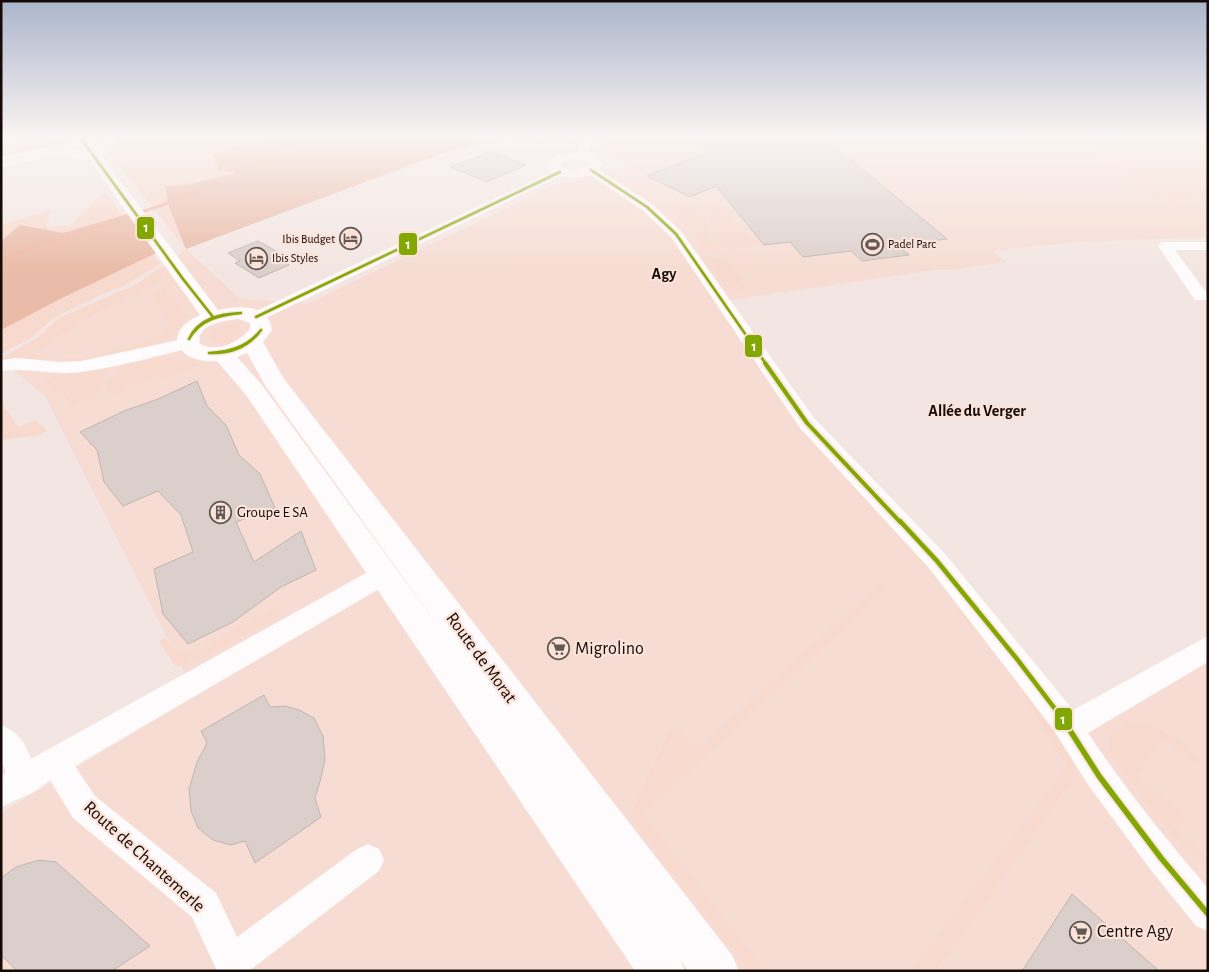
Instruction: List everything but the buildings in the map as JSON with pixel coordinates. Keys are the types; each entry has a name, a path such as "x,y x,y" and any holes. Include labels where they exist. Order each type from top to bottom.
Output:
{"main road":[{"path":"113,182 182,279 213,318"},
{"path":"238,313 244,337 197,352 188,343 188,336 194,329 213,318 238,313"},
{"name":"Route de Morat","path":"244,337 230,366 246,379 254,390 662,971"},
{"name":"Route de Morat","path":"244,337 274,382 716,971"}],"street":[{"path":"244,337 540,182"},
{"path":"611,182 648,207 676,234 807,423 937,561 1017,659 1069,728 1099,776 1208,914"},
{"path":"1202,297 1164,246 1208,246"},
{"path":"1,366 18,363 60,368 81,367 188,343"},
{"path":"12,786 383,575"},
{"path":"1069,728 1208,648"},
{"path":"1,739 14,752 12,786"},
{"name":"Route de Chantemerle","path":"56,762 84,808 204,905 231,962 368,860"}],"shaded area":[{"path":"133,182 197,182 165,186 169,207 186,249"},
{"path":"197,182 364,182 186,249 169,207 165,186"},
{"path":"564,182 1208,182 1208,237 1076,242 993,251 1006,262 951,270 934,270 724,301 794,406 1063,719 1208,662 1208,971 1,971 1,813 196,695 45,396 1,360 145,282 186,249 239,298 307,304"},
{"path":"1136,182 1208,182 1208,198 1167,203"},
{"path":"106,193 160,264 122,287 111,290 53,318 34,336 1,354 1,225 51,210 46,227 71,225 93,202"},
{"path":"677,197 702,211 708,222 707,237 723,250 702,252 699,247 701,244 686,226 661,204"},
{"path":"718,200 751,238 758,238 764,245 728,249 712,237 711,215 695,203"},
{"path":"127,214 156,253 60,299 1,330 1,241 20,225 63,233"},
{"path":"725,257 747,289 727,288 708,260"},
{"path":"161,267 162,279 87,318 31,354 50,357 38,359 1,358 37,338 59,318 137,284"},
{"path":"165,288 185,317 180,328 168,337 132,351 61,363 61,359 88,358 137,345 161,334 170,326 155,295"},
{"path":"229,323 238,325 242,329 236,337 222,342 212,341 208,338 213,329"},
{"path":"168,358 199,365 161,378 160,375 124,386 124,390 113,394 107,392 107,383 120,372 120,368 123,365"},
{"path":"104,370 107,374 93,398 86,402 85,399 78,401 78,404 72,404 65,397 70,395 68,392 62,395 45,384 52,377"},
{"path":"1,396 4,407 19,427 35,420 46,431 40,435 1,440"},
{"path":"880,585 887,587 642,814 764,971 750,971 630,816 670,731 677,729 697,750"},
{"path":"283,605 276,618 200,659 193,657 179,667 175,666 159,641 165,638 178,655 199,650"},
{"path":"962,607 1025,686 1072,762 1074,776 935,971 913,971 1067,767 1019,687 993,651 956,609"},
{"path":"1129,723 1140,724 1170,735 1187,748 1200,764 1162,737 1135,777 1185,815 1175,832 1208,857 1208,864 1175,837 1112,755 1109,744 1112,735 1119,728"}],"waterway":[{"path":"1,261 34,246 85,233 112,221 160,206 218,182"}],"transit line":[{"name":"1","path":"113,182 213,317"},
{"name":"1","path":"256,317 538,182"},
{"name":"1","path":"610,182 647,207 676,234 807,423 937,561 1017,659 1063,719 1099,776 1161,858 1208,914"},
{"name":"1","path":"189,339 197,326 210,318 241,313"},
{"name":"1","path":"189,339 193,332 204,322 218,316 241,313"},
{"name":"1","path":"209,353 224,353 245,346 261,330"},
{"name":"1","path":"209,353 224,352 238,348 250,341 261,330"}],"place":[{"name":"Ibis Budget","path":"351,239"},
{"name":"Padel Parc","path":"872,244"},
{"name":"Ibis Styles","path":"256,258"},
{"name":"Groupe E SA","path":"221,512"},
{"name":"Migrolino","path":"559,649"},
{"name":"Centre Agy","path":"1081,932"}],"district":[{"name":"Agy","path":"664,274"},
{"name":"Allée du Verger","path":"977,411"}]}
